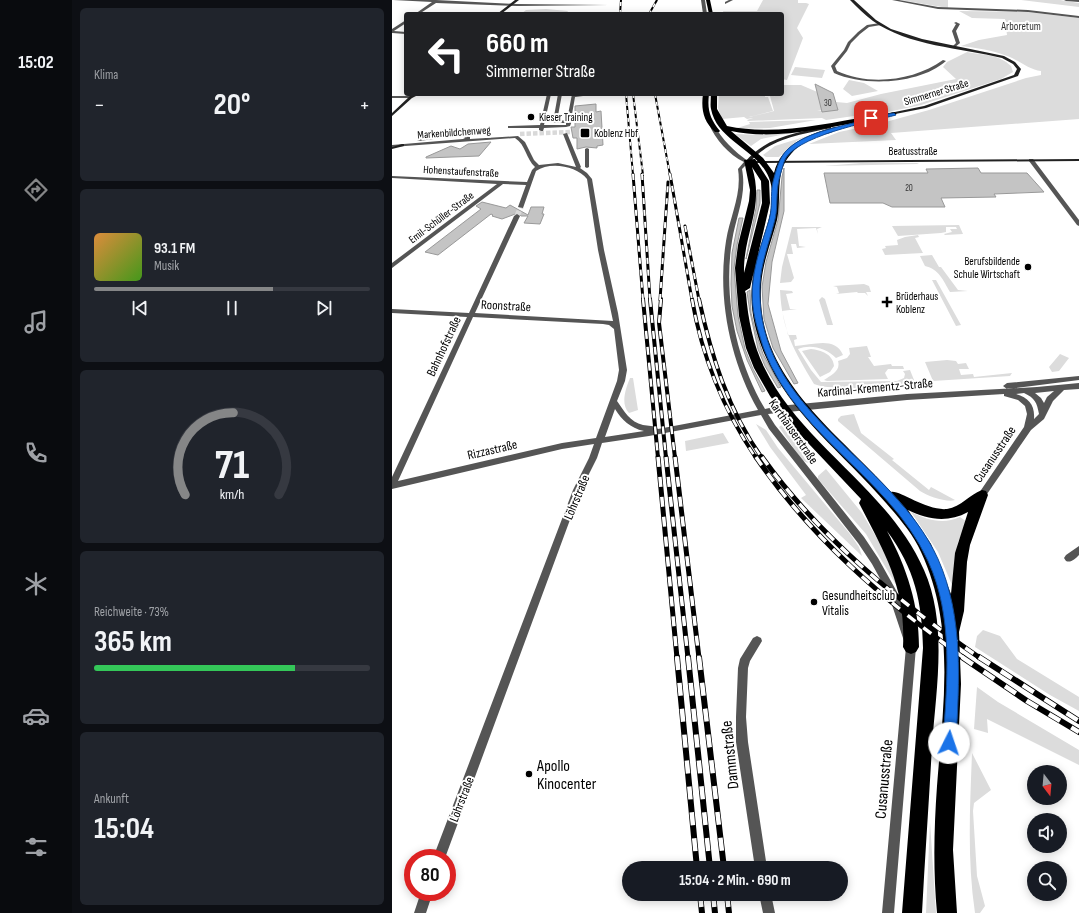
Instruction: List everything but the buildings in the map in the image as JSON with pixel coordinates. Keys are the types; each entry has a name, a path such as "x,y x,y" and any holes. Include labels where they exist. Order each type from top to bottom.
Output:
{"highway":[{"path":"708,0 711,12"},
{"path":"714,0 717,12"},
{"path":"705,96 705,109 710,124 755,164 762,176 766,188 764,214 741,301"},
{"path":"714,96 714,110 721,126 764,164 775,185"},
{"path":"894,114 835,129 806,140 786,154 780,165 775,185 774,211 761,258 756,282 755,301 762,337 774,367 796,401 820,428 883,489 910,522 926,546 939,574 948,605 953,675 952,712 943,828 944,876 947,913"},
{"path":"721,126 748,132 780,130 871,118"},
{"path":"747,162 755,190 754,201 739,261 741,301 745,327 752,354 774,396 793,422 855,484 891,524 912,558 924,591 929,620 931,648 912,913"},
{"path":"855,484 891,548 902,576 912,616 911,647"},
{"path":"883,489 906,504 926,512 947,514 964,509 982,495"},
{"path":"951,634 958,610 960,563 964,544 982,495"}],"street":[{"path":"395,0 454,1 511,5 606,6 608,0"},
{"path":"502,12 517,0"},
{"path":"703,0 705,12"},
{"path":"726,3 731,0"},
{"name":"Simmerner Straße","path":"747,162 753,154 788,137 925,107 1003,82 1019,73 1017,66 1003,57 913,38 880,24 852,0"},
{"path":"894,0 938,8 1028,11 1079,17"},
{"path":"1066,0 1079,1"},
{"path":"420,12 436,1"},
{"path":"954,47 958,43 954,31 958,24 956,22"},
{"path":"392,32 404,23"},
{"path":"880,24 867,27 849,43 846,50 833,66 835,72 857,80 878,81 934,70 944,62"},
{"path":"392,32 404,33"},
{"path":"392,96 411,96"},
{"path":"392,121 396,116 393,114 411,96"},
{"path":"560,96 555,122 570,121"},
{"path":"582,96 574,96 575,103 569,125 566,130 578,165 587,161"},
{"path":"705,96 706,109 712,128 736,155 747,162"},
{"path":"541,129 541,116 545,101"},
{"path":"526,134 528,122"},
{"path":"510,127 541,129 556,127 566,130"},
{"name":"Markenbildchenweg","path":"392,142 421,140 464,134 468,138 464,141"},
{"name":"Markenbildchenweg","path":"392,147 516,137 524,142 534,164 538,167"},
{"path":"587,149 587,168"},
{"path":"762,149 760,155 765,162"},
{"path":"1031,160 1079,224"},
{"name":"Beatusstraße","path":"747,162 1079,160"},
{"name":"Karthäuserstraße","path":"747,162 740,169 742,177 741,192 730,233 726,259 726,288 729,319 735,345 762,411 786,446 862,540 875,561 892,592 911,647"},
{"name":"Löhrstraße","path":"442,849 577,490 599,441 614,402 623,370 617,328 589,179 580,169 546,165 538,167"},
{"path":"521,207 534,170 538,167"},
{"name":"Hohenstaufenstraße","path":"392,177 530,184"},
{"name":"Emil-Schüller-Straße","path":"392,266 501,183"},
{"name":"Bahnhofstraße","path":"392,486 517,216"},
{"name":"Roonstraße","path":"392,311 603,322 611,323 617,328"},
{"name":"Kardinal-Krementz-Straße","path":"959,393 979,389 1079,378"},
{"name":"Cusanusstraße","path":"1028,428 1031,414 1028,404 1032,392 1048,382"},
{"path":"1014,386 1032,392 1041,402 1042,414"},
{"name":"Kardinal-Krementz-Straße","path":"599,441 675,429 762,411 815,404 959,393 1032,392 1079,386"},
{"name":"Cusanusstraße","path":"982,495 1028,428 1042,414 1052,396 1063,388"},
{"path":"994,392 1016,396 1028,404"},
{"name":"Kardinal-Krementz-Straße","path":"614,402 628,421 635,426 649,429 675,429"},
{"name":"Rizzastraße","path":"392,486 545,450 599,441"},
{"path":"1069,558 1079,550"},
{"name":"Dammstraße","path":"757,641 745,659 743,668 741,718 742,742 760,861"},
{"name":"Cusanusstraße","path":"888,913 911,647"},
{"path":"420,913 424,901"},
{"path":"766,901 769,913"}],"green space":[{"path":"763,0 798,0 798,3 809,4 797,28 803,38 787,80 784,79 784,12 723,11 757,11"},
{"path":"900,0 948,0 948,8"},
{"path":"1021,0 1060,0 1079,3 1079,7"},
{"path":"546,9 568,11 524,12 526,10"},
{"name":"Arboretum","path":"959,11 1027,12 1079,18 1079,119 891,133 896,140 809,144 839,132 882,123 929,110 1026,78 1041,75 1041,71 1032,69 1002,54 961,46 979,40 1007,35 1005,19 972,18"},
{"path":"967,52 1001,59 1011,66 1013,72 1001,79 921,105 878,114 875,113 826,120 822,118 748,121 747,120 753,118 747,119 744,117 722,119 718,108 719,96 765,96 768,97 773,111 749,117 774,111 770,96 784,96 784,85 801,85 822,94 822,110 817,111 838,110 836,102 847,103 881,94 956,79 943,67 947,62"},
{"path":"795,67 825,70 822,78 791,75"},
{"path":"849,80 864,83 878,91 852,96 843,89"},
{"path":"816,120 770,128 734,129 750,124 749,122"},
{"path":"820,132 798,140 779,157 766,157 763,155 775,146"},
{"path":"791,133 761,139 751,146 735,134 762,135"},
{"path":"861,163 917,163 919,164 824,166"},
{"path":"959,225 963,234 945,235 944,234 952,232 950,229 957,229 956,227 946,227 946,232 941,233 898,236 892,226"},
{"path":"792,227 822,227 817,229 818,234 816,228 797,229 799,246 806,247 797,248 796,244 791,244 793,254 787,254 794,278 791,282 780,283 782,267"},
{"path":"918,235 919,237 915,238 923,253 885,255 882,249 886,248 885,246 898,245 897,240"},
{"path":"932,255 939,267 941,267 958,290 968,291 950,292 943,279 937,272 930,267 925,266 920,256"},
{"path":"932,280 936,280 961,325 956,326"},
{"path":"864,284 869,286 871,292 866,292 868,296 865,293 857,292 836,294 839,293 837,287 833,286"},
{"path":"780,290 792,291 793,293 786,294 790,309 797,309 782,311"},
{"path":"822,297 825,299 833,325 827,325 819,300"},
{"path":"789,335 796,335 797,339 794,340 795,346 823,343 835,345 839,349 843,355 836,358 823,349 808,347 798,349 811,370 821,382 897,381 904,378 905,374 903,371 910,370 914,380 913,384 878,388 834,388 814,384 795,350"},
{"path":"867,346 871,357 868,357 874,366 891,364 892,366 903,366 904,369 888,369 885,373 888,379 824,380 837,370 839,364 838,361 847,358 850,354 849,348"},
{"path":"811,349 826,353 831,358 834,366 830,372 820,377 802,351"},
{"path":"1060,354 1069,358 1059,371 1052,372 1049,367"},
{"path":"947,360 956,361 958,364 966,363 969,369 959,369 961,375 973,374 974,377 1012,373 1010,376 933,381 925,362"},
{"path":"630,378 633,378 638,410 629,413 626,409 624,401"},
{"path":"854,414 861,433 894,459 892,460 929,490 931,487 955,500 948,501 927,495 920,491 838,421 841,416"},
{"path":"756,424 766,430 778,448 850,534 859,547 862,556 801,498 806,495 770,447"},
{"path":"783,424 818,460 810,463 802,460 779,427"},
{"path":"723,433 729,443 686,451 685,441"},
{"path":"826,469 862,513 885,552 899,590 866,534 818,479 818,476"},
{"path":"911,512 929,519 947,521 960,517 967,522 958,542 952,585 938,552"},
{"path":"983,630 1000,636 1017,659 1079,697 1079,711 1050,695 975,647 977,636"},
{"path":"977,687 998,702 1079,750 1079,765 987,719 988,733 974,729"},
{"path":"972,753 991,790 974,803 973,811 977,876 985,906 980,913 975,913 972,893 970,853"},
{"path":"930,822 936,913 926,913"}],"tunnel":[{"path":"520,134 571,132"},
{"path":"517,216 521,207"}],"railway":[{"path":"620,12 621,0"},
{"path":"650,12 657,0"},
{"path":"626,96 633,175"},
{"path":"633,96 643,175"},
{"path":"655,96 670,175"},
{"path":"633,174 643,300"},
{"path":"642,174 650,300"},
{"path":"670,174 692,300"},
{"path":"660,300 668,182"},
{"path":"685,226 699,300"},
{"path":"643,299 658,458"},
{"path":"650,299 666,458"},
{"path":"661,299 659,323 675,458"},
{"path":"692,299 696,320 715,382 733,421 756,458"},
{"path":"699,299 709,341 722,382 740,421 762,458"},
{"path":"658,457 677,658"},
{"path":"666,457 688,658"},
{"path":"675,457 699,658"},
{"path":"756,457 777,487 825,541 878,591 964,658"},
{"path":"762,457 784,486 809,514 862,566 890,591 980,658"},
{"path":"677,657 696,861"},
{"path":"688,657 709,861"},
{"path":"699,657 723,861"},
{"path":"962,657 1027,701 1079,732"},
{"path":"979,657 1079,721"},
{"path":"701,901 702,913"},
{"path":"714,901 715,913"},
{"path":"728,901 729,913"}],"place":[{"name":"Kieser Training","path":"531,117"},
{"name":"Koblenz Hbf","path":"585,133"},
{"name":"Berufsbildende Schule Wirtschaft","path":"1028,267"},
{"name":"Brüderhaus Koblenz","path":"887,302"},
{"name":"Gesundheitsclub Vitalis","path":"814,602"},
{"name":"Apollo Kinocenter","path":"529,774"}],"route":[{"path":"871,118 894,114 813,136 790,149 782,160 775,185 776,193 772,223 761,258 756,282 756,312 758,324 771,362 787,389 810,418 857,463 902,510 926,546 933,560 942,584 950,618 953,675 949,743"}]}
